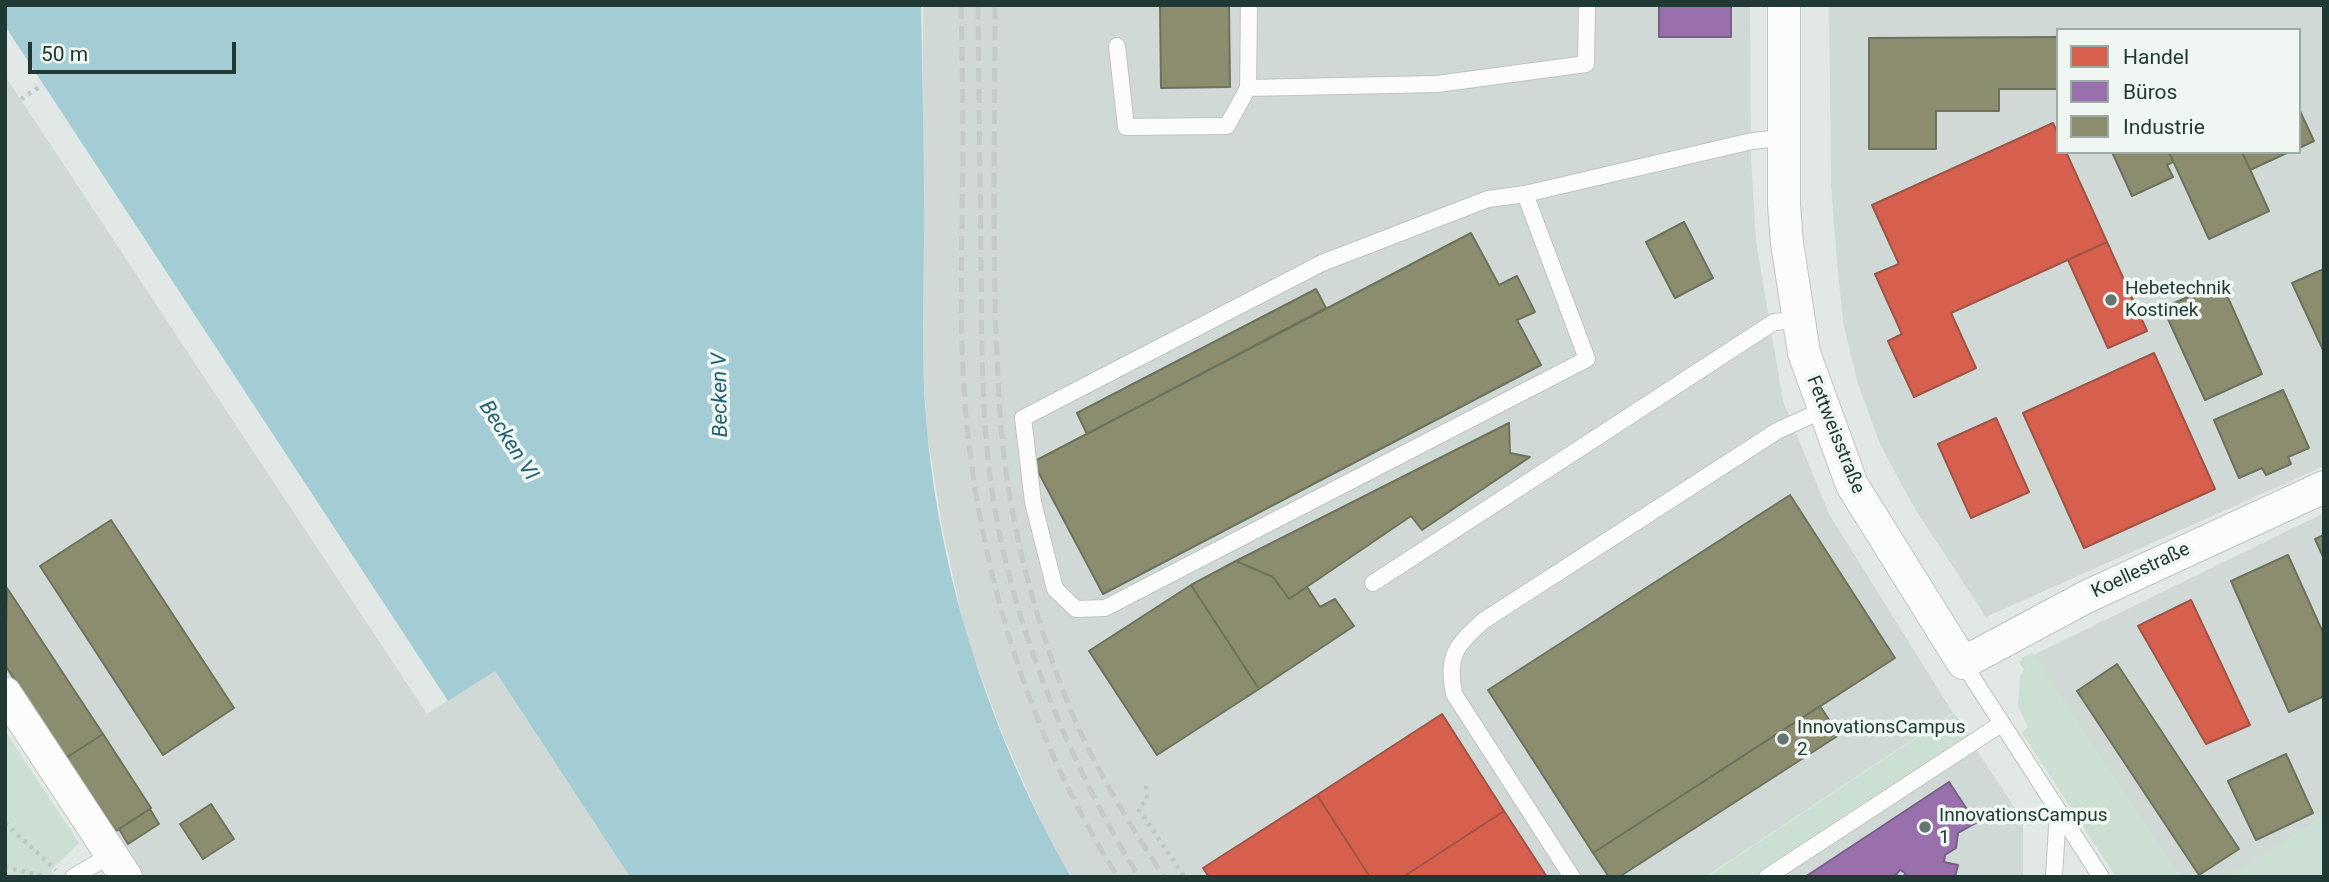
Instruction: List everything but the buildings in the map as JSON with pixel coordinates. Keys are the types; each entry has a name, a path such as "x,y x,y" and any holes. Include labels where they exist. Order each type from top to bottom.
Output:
{"street":[{"name":"Fettweisstraße","path":"1784,5 1782,138 1787,243 1804,353 1852,485 1963,663"},
{"name":"Koellestraße","path":"1963,663 2086,597 2324,486"},
{"path":"5,693 118,866"}],"lane":[{"path":"1117,46 1126,127 1227,126 1248,88 1248,5"},
{"path":"1248,88 1437,84 1586,64 1587,5"},
{"path":"1525,194 1587,359 1105,608 1076,609 1055,589 1033,502 1023,418 1322,263 1488,199 1525,194 1752,141 1782,138"},
{"path":"1373,583 1774,322 1798,320"},
{"path":"1572,877 1454,694 1450,671 1456,646 1483,621 1755,446 1823,410"},
{"name":"Fettweisstraße","path":"1963,663 2101,877"},
{"path":"1767,877 2001,724"},
{"path":"2054,877 2058,810"},
{"path":"73,877 118,866"}],"path":[{"path":"21,99 42,85"},
{"path":"1146,786 1147,798 1139,810 1185,877"},
{"path":"5,823 49,861 62,877"},
{"path":"5,867 47,877"}],"shaded area":[{"path":"923,5 1750,5 1751,158 1756,241 1783,401 1829,514 1953,713 1705,877 1071,877 1047,835 1002,733 966,636 942,526 927,432 921,338"},
{"path":"1829,5 2324,5 2324,466 1986,617 1915,509 1880,444 1858,384 1843,322 1831,185"},
{"path":"5,76 427,714 494,670 630,877 144,877 5,670"},
{"path":"2324,513 2324,827 2247,877 2161,877 2019,662"},
{"path":"1975,748 2023,820 2023,877 1780,877"}],"green space":[{"path":"2033,653 2181,877 2116,877 2022,733 2028,727 2018,706 2020,677 2026,665 2021,658"},
{"path":"1954,713 1970,735 1756,877 1706,877"},
{"path":"5,731 79,843 51,870 55,877 5,877"},
{"path":"2324,815 2324,877 2227,877"}],"water":[{"path":"5,5 921,5 924,377 934,488 958,604 975,661 1018,772 1071,877 630,877 495,671 448,701 5,26"}],"railway":[{"path":"961,5 962,346 971,460 980,515 991,569 1022,677 1064,780 1118,877"},
{"path":"978,5 983,382 986,440 1002,547 1030,645 1048,695 1090,790 1139,877"},
{"path":"995,5 995,311 1003,449 1015,523 1032,596 1067,701 1099,769 1164,877"}],"place":[{"name":"Hebetechnik Kostinek","path":"2111,300"},
{"name":"InnovationsCampus 2","path":"1783,739"},
{"name":"InnovationsCampus 1","path":"1925,827"}],"water label":[{"name":"Becken V","path":"721,395"},
{"name":"Becken VI","path":"508,441"}]}
